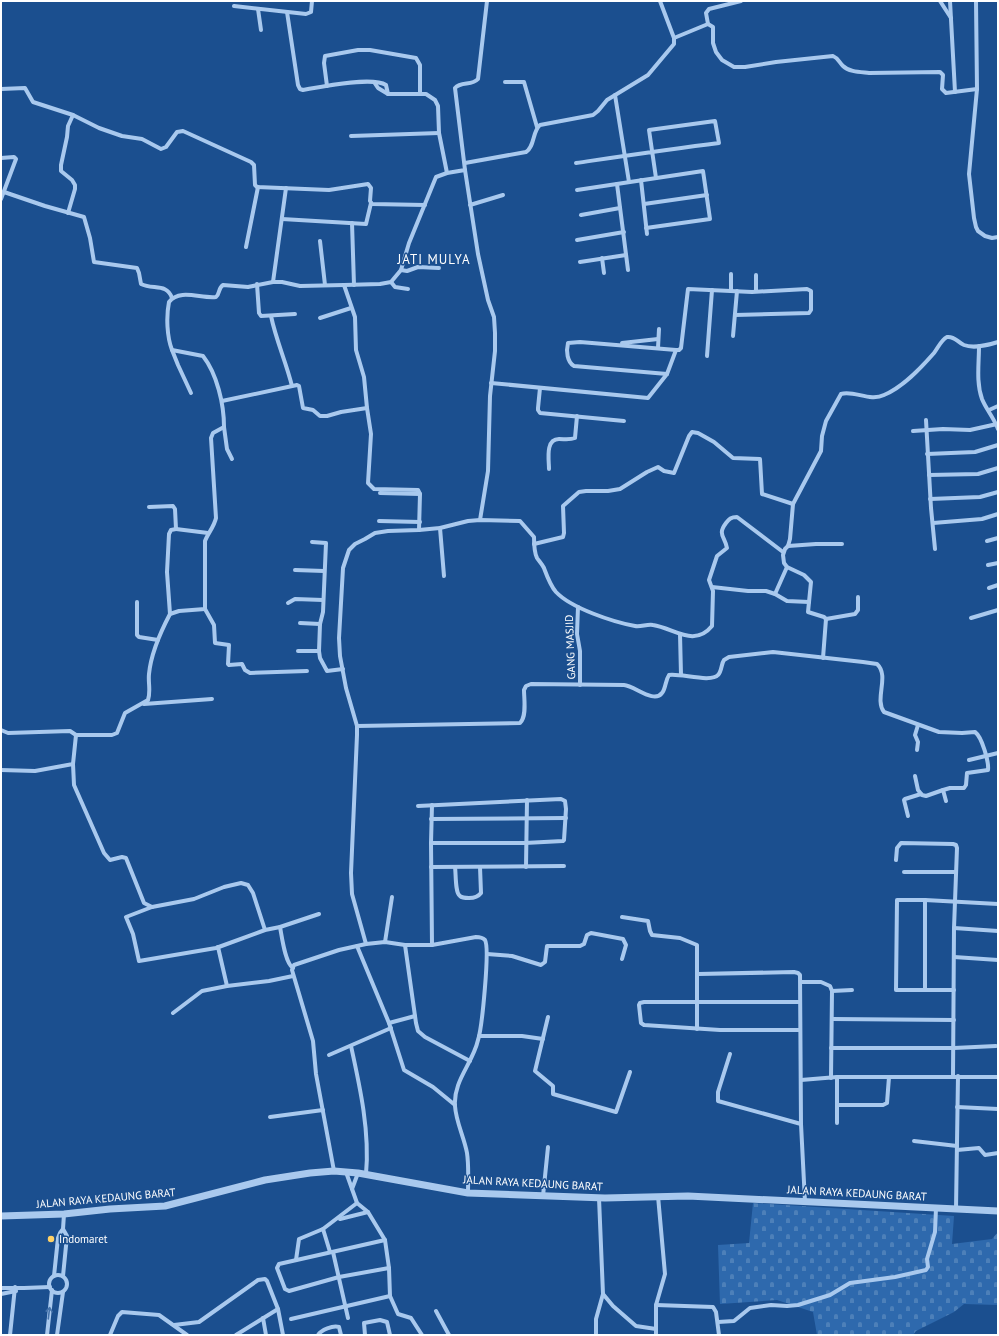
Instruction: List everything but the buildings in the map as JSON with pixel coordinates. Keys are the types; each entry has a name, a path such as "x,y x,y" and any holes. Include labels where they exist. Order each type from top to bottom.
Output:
{"street":[{"path":"234,6 308,14 311,12 312,1"},
{"path":"480,520 488,471 495,351 494,317 480,261 470,205 455,88 458,85 475,82 478,79 487,1"},
{"path":"537,127 544,123 590,116 597,113 607,100 648,75 674,44 674,38 660,1"},
{"path":"741,1 708,10 706,13 708,24 713,27 713,43 718,55 724,62 734,67 833,56 836,57 848,70 858,72 940,72 943,75 943,91 946,93 977,89"},
{"path":"940,1 951,18"},
{"path":"950,1 955,92"},
{"path":"976,1 977,89 970,174 974,218 978,231 989,237 998,237"},
{"path":"258,9 261,30"},
{"path":"287,12 299,87 303,90 365,81 382,82 386,85 388,94 420,93 431,96 438,106 439,133 447,173"},
{"path":"674,38 708,24"},
{"path":"327,86 324,64 325,56 358,50 370,50 416,58 420,65 420,93"},
{"path":"465,162 526,152 531,147 537,127 524,82 505,82"},
{"path":"1,89 25,88 33,102 73,115 99,128 122,136 142,139 161,149 166,147 176,133 183,131 251,162 254,165 255,186 258,187 329,190 368,184 371,188 371,203 367,224 282,219"},
{"path":"615,95 629,182"},
{"path":"68,213 75,187 74,183 61,171 61,165 68,126 73,115"},
{"path":"576,163 653,152 719,143 715,121 649,130 653,152 656,178"},
{"path":"351,136 439,133"},
{"path":"1,158 15,157 16,159 1,199"},
{"path":"191,393 170,343 168,308 169,302 172,298 188,295 216,297 218,296 221,286 223,285 248,286 282,282 300,286 344,286 391,282 401,270 409,243 436,177 447,173 465,170"},
{"path":"577,190 703,171 710,219 646,228"},
{"path":"641,180 647,234"},
{"path":"617,184 628,270"},
{"path":"246,247 258,187"},
{"path":"273,282 286,188"},
{"path":"4,192 85,217 94,262 136,268 142,285 165,289 171,294 172,298"},
{"path":"644,204 707,194"},
{"path":"470,205 504,196"},
{"path":"371,203 425,205"},
{"path":"581,215 620,208"},
{"path":"352,223 354,285"},
{"path":"577,240 624,232"},
{"path":"320,241 325,285"},
{"path":"580,262 626,254"},
{"path":"602,258 604,273"},
{"path":"401,270 407,271 418,267 439,268"},
{"path":"731,274 731,291"},
{"path":"756,275 756,291"},
{"path":"391,282 395,287 408,289"},
{"path":"257,284 260,315 271,316 295,314"},
{"path":"344,286 355,317 356,350 364,377 370,434 368,483 370,487 374,489 416,489 419,491 420,530"},
{"path":"667,374 574,366 569,361 567,349 568,343 580,342 680,350 682,345 688,289 756,291 809,289 811,291 812,310 807,314 735,315"},
{"path":"707,356 712,290"},
{"path":"733,336 737,291"},
{"path":"320,318 351,308"},
{"path":"271,316 276,338 282,356 286,361 292,386"},
{"path":"658,348 659,329"},
{"path":"858,597 858,610 855,614 826,619 824,616 808,613 812,585 811,581 804,575 787,567 783,561 783,552 788,546 790,539 793,504 821,451 822,436 826,421 842,394 845,393 875,398 883,396 894,390 934,353 944,338 955,338 964,345 979,346 998,342"},
{"path":"611,345 658,340"},
{"path":"913,431 970,430 997,426 982,400 978,382 979,346"},
{"path":"172,350 203,356 207,360 219,389 222,401 227,449 232,459"},
{"path":"492,383 648,398 667,374 676,350"},
{"path":"222,401 292,386 299,386 303,408 314,410 320,416 367,408"},
{"path":"540,388 539,412 624,421"},
{"path":"989,410 998,406"},
{"path":"549,469 549,451 552,442 556,439 574,439 578,416"},
{"path":"926,420 930,499 935,549"},
{"path":"224,427 213,434 210,438 216,518 205,541 205,609 214,625 215,643 228,645 229,665 242,664 245,670 250,673 307,671"},
{"path":"534,544 563,537 562,506 579,492 604,492 620,489 658,467 664,471 674,473 692,432 698,433 714,442 733,458 760,459 762,494 793,504"},
{"path":"927,454 975,452 998,445"},
{"path":"929,475 978,474 998,468"},
{"path":"930,499 980,497 998,492"},
{"path":"380,493 420,494"},
{"path":"149,507 174,507 176,529"},
{"path":"933,523 982,518 998,514"},
{"path":"366,944 352,894 351,873 357,726 346,688 339,638 343,568 350,550 355,544 375,534 388,531 440,528 468,521 480,520 520,521 534,536 537,557 557,593 578,607 594,614 632,625 653,625 680,634 699,636 712,626 712,587 709,580 717,556 727,547 722,535 722,529 732,518 737,517 783,552"},
{"path":"379,522 420,522"},
{"path":"440,528 444,576"},
{"path":"1,730 8,733 70,731 76,735 112,735 117,733 125,714 147,701 149,697 149,673 152,655 170,614 167,572 170,532 176,529 208,533"},
{"path":"987,541 998,538"},
{"path":"312,542 326,543 323,612 320,624 320,658 326,671 343,669"},
{"path":"788,546 842,544"},
{"path":"988,565 998,563"},
{"path":"775,594 787,567"},
{"path":"295,570 324,571"},
{"path":"990,588 998,585"},
{"path":"712,587 748,591 766,591 789,602 809,602"},
{"path":"288,603 295,599 323,600"},
{"path":"137,602 137,635 139,637 158,640"},
{"name":"GANG MASJID","path":"578,607 577,634 580,651 580,685"},
{"path":"170,614 179,611 205,609"},
{"path":"971,618 998,610"},
{"path":"823,658 826,619"},
{"path":"300,623 320,624"},
{"path":"680,634 681,675"},
{"path":"298,651 319,651"},
{"path":"357,726 517,724 523,720 524,690 528,685 628,685 656,698 664,692 668,676 681,675 706,678 715,677 719,674 724,660 773,652 877,664 881,671 881,709 884,712 888,715 939,732 976,732 986,755 988,770 967,773 966,785 964,788 950,788 926,796 921,794 904,800 908,816"},
{"path":"142,704 212,699"},
{"path":"916,750 918,742 915,735 918,725"},
{"path":"76,735 73,764 74,786 104,853 110,860 122,857 126,858 144,903 152,907"},
{"path":"969,760 998,753"},
{"path":"1,770 36,771 73,764"},
{"path":"915,776 918,790 921,794"},
{"path":"943,790 946,801"},
{"path":"418,806 561,799 564,800 566,805 563,841 525,843 431,843"},
{"path":"526,867 525,843 527,800"},
{"path":"432,805 432,945"},
{"path":"431,819 566,818"},
{"path":"896,860 897,848 901,843 953,844 956,845 957,848 954,928 953,1076"},
{"path":"431,867 564,866"},
{"path":"455,867 458,895 473,898 481,893 480,867"},
{"path":"904,872 956,872"},
{"path":"265,930 253,893 248,885 241,883 224,887 194,898 152,907 126,917 133,934 139,961 218,947 265,930 280,927 318,914"},
{"path":"385,942 392,897"},
{"path":"954,990 896,990 897,900 955,901 998,904"},
{"path":"925,900 925,990"},
{"path":"622,917 648,921 652,935 680,938 697,945 697,1029"},
{"path":"280,927 287,960 292,968 293,976 313,1041 316,1074 334,1171"},
{"path":"954,928 998,932"},
{"path":"487,954 512,956 542,964 545,962 547,946 580,946 584,944 587,935 591,932 624,940 626,945 622,959"},
{"path":"292,968 294,965 339,950 366,944 385,942 405,945 432,945 476,937 483,939 487,954 482,1023 470,1061 462,1073 456,1091 455,1105 467,1154 468,1193"},
{"path":"405,945 418,1031 425,1037 470,1061"},
{"path":"357,946 391,1028 404,1070 432,1087 455,1105"},
{"path":"218,947 227,986"},
{"path":"954,957 998,960"},
{"path":"698,974 794,972 800,974 801,1124 805,1202"},
{"path":"173,1013 202,991 293,976"},
{"path":"801,982 821,982 830,986 832,991 831,1078"},
{"path":"832,991 852,990"},
{"path":"800,1002 644,1002 640,1003 639,1005 642,1025 697,1029 800,1030"},
{"path":"389,1023 415,1016"},
{"path":"548,1017 535,1071 553,1086 553,1094 616,1112 630,1072"},
{"path":"832,1019 954,1020"},
{"path":"329,1054 391,1028"},
{"path":"479,1036 522,1036 543,1039"},
{"path":"351,1046 360,1089 367,1149 362,1174 352,1189"},
{"path":"832,1048 954,1048 996,1046"},
{"path":"730,1054 718,1092 718,1101 801,1124"},
{"path":"956,1209 958,1076"},
{"path":"801,1080 837,1077 998,1077"},
{"path":"837,1077 837,1123"},
{"path":"838,1105 883,1105 887,1103 888,1077"},
{"path":"957,1108 998,1109"},
{"path":"270,1117 323,1110"},
{"path":"914,1141 957,1148 979,1148 985,1155 998,1153"},
{"path":"543,1196 548,1148"},
{"name":"JALAN RAYA KEDAUNG BARAT","path":"1,1216 64,1214 110,1209 165,1206 265,1180 334,1171 362,1174 468,1193 599,1198 688,1196 998,1210"},
{"path":"346,1172 357,1203 368,1212 385,1240 389,1268 390,1296 398,1314 410,1318 422,1335"},
{"path":"656,1335 656,1305 665,1274 658,1196"},
{"path":"596,1335 596,1319 603,1294 599,1198"},
{"path":"296,1260 299,1239 323,1229 357,1203"},
{"path":"718,1322 734,1321 750,1308 771,1305 798,1305 830,1295 850,1283 895,1277 926,1270 928,1267 928,1259 935,1232 936,1208"},
{"path":"337,1219 368,1212"},
{"path":"47,1335 51,1288 50,1280 54,1276 58,1238 63,1229 64,1214"},
{"path":"63,1229 67,1236 63,1276"},
{"path":"323,1229 340,1277 348,1318"},
{"path":"385,1240 279,1264 277,1268 287,1291 340,1277 389,1268"},
{"path":"54,1276 63,1276 66,1278 68,1284 63,1292 57,1335"},
{"path":"174,1325 199,1322 258,1280 265,1279 278,1309 283,1335"},
{"path":"1,1288 51,1288 56,1292 63,1292"},
{"path":"1,1294 15,1289"},
{"path":"10,1335 15,1289"},
{"path":"603,1294 613,1306 636,1326 656,1329"},
{"path":"290,1320 390,1296"},
{"path":"656,1305 711,1306 716,1312 720,1335"},
{"path":"237,1335 278,1309"},
{"path":"436,1311 450,1335"},
{"path":"110,1335 118,1316 122,1312 160,1315 187,1335"},
{"path":"264,1318 266,1335"},
{"path":"365,1335 364,1323 380,1320 387,1322 390,1335"},
{"path":"318,1335 320,1331 336,1326 339,1327 341,1335"}],"green space":[{"path":"753,1203 954,1216 952,1244 992,1239 998,1232 998,1305 964,1304 954,1312 916,1331 913,1335 817,1335 813,1312 777,1300 720,1304 718,1245 749,1243"}],"place":[{"name":"Indomaret","path":"51,1239"}],"district":[{"name":"JATI MULYA","path":"434,259"}]}
